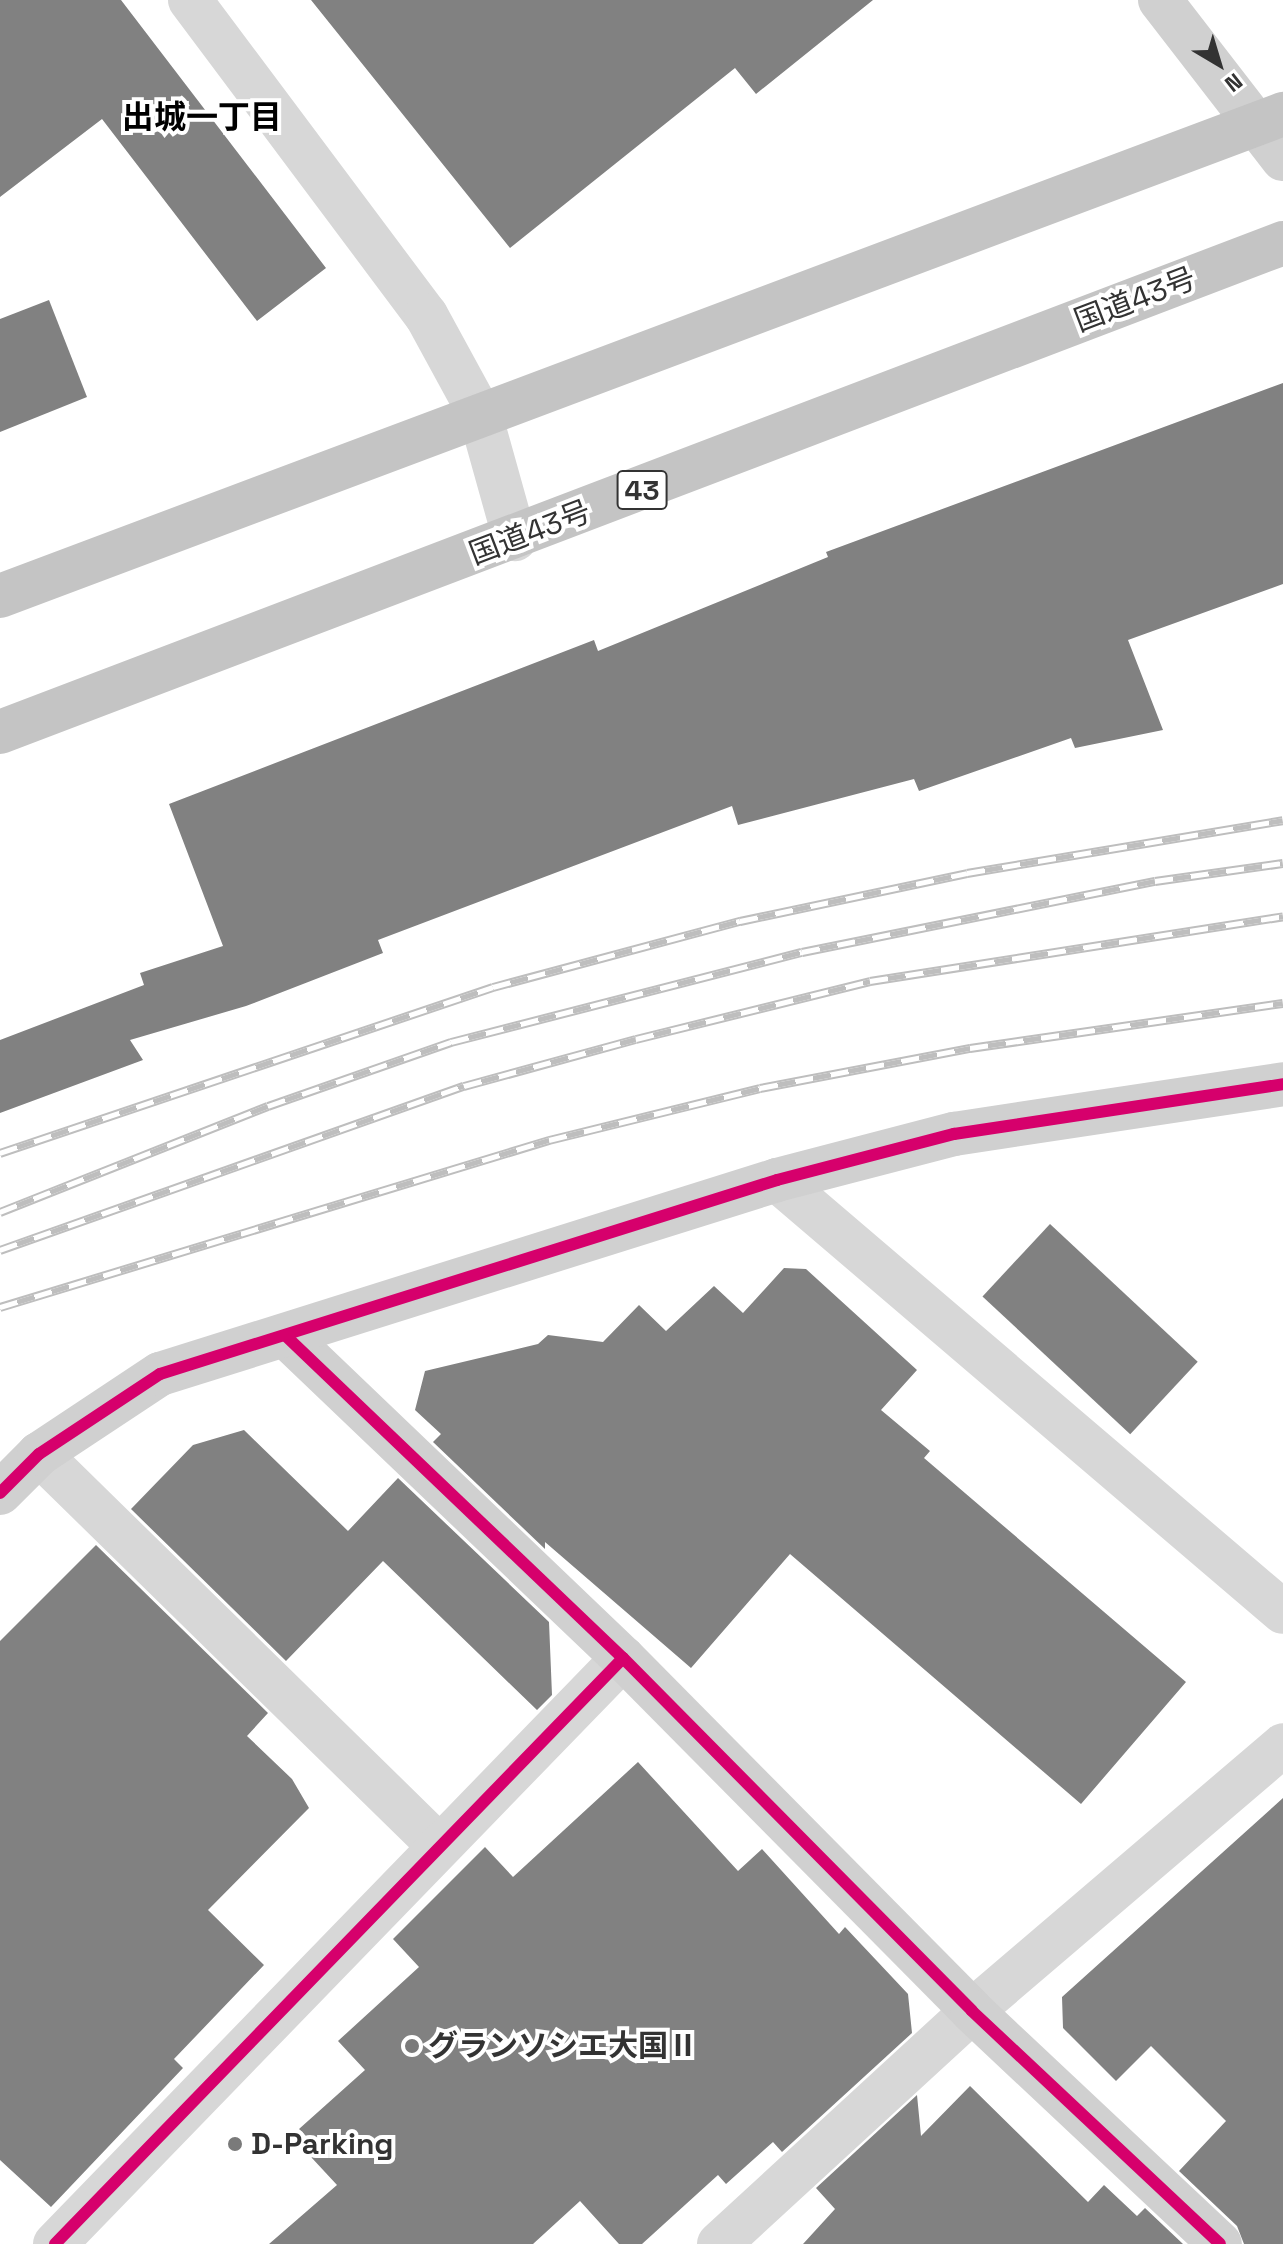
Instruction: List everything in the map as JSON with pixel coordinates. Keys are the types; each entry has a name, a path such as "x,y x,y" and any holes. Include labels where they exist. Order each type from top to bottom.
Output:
{"highway":[{"path":"0,596 1271,119"},
{"name":"国道43号","path":"0,732 515,539 1283,243"}],"street":[{"path":"190,0 426,315 480,414 515,539"},
{"path":"1160,0 1271,119 1283,159"},
{"path":"0,1493 39,1454 160,1374 288,1338 777,1180 954,1134 1283,1084"},
{"path":"777,1180 1283,1612"},
{"path":"288,1338 623,1658 972,2011 1220,2244"},
{"path":"39,1454 440,1847"},
{"path":"55,2244 623,1658"},
{"path":"719,2244 972,2011 1283,1745"}],"building":[{"path":"0,0 121,0 326,268 257,321 102,119 0,197"},
{"path":"311,0 873,0 756,94 735,68 510,248"},
{"path":"49,300 87,397 0,432 0,319"},
{"path":"1283,383 1283,584 1128,640 1163,730 1075,748 1071,738 919,791 914,779 738,825 732,806 378,940 383,953 246,1006 130,1040 143,1060 0,1113 0,1040 144,985 140,973 223,946 169,804 594,640 598,651 828,557 826,552"},
{"path":"1050,1224 1198,1362 1130,1434 982,1296"},
{"path":"784,1268 806,1269 917,1370 881,1410 930,1451 924,1458 1186,1682 1081,1804 790,1554 691,1668 545,1542 545,1549 433,1442 441,1434 415,1410 425,1371 538,1344 548,1335 603,1342 639,1305 666,1331 714,1286 743,1313"},
{"path":"244,1430 348,1531 398,1478 549,1622 552,1695 537,1710 383,1561 286,1661 131,1509 193,1445"},
{"path":"96,1545 268,1713 247,1736 292,1779 309,1808 208,1910 264,1965 174,2059 183,2068 51,2207 0,2160 0,1641"},
{"path":"638,1762 738,1871 762,1849 839,1934 845,1927 908,1994 912,2033 782,2152 773,2142 726,2184 718,2175 642,2244 619,2244 580,2201 533,2244 269,2244 337,2185 298,2143 306,2136 299,2129 365,2070 338,2041 419,1967 393,1939 485,1847 513,1877"},
{"path":"1283,1798 1283,2244 1244,2244 1237,2226 1179,2171 1226,2121 1151,2046 1116,2081 1063,2028 1062,1997"},
{"path":"970,2086 1088,2202 1104,2185 1137,2216 1145,2208 1183,2244 803,2244 835,2209 816,2188 917,2095 921,2136"}],"railway":[{"path":"0,1153 493,987 740,921 967,873 1283,820"},
{"path":"0,1212 268,1106 451,1042 802,952 1155,881 1283,863"},
{"path":"0,1250 464,1086 636,1039 870,981 1283,916"},
{"path":"0,1307 549,1140 760,1088 970,1048 1283,1003"}],"cycle path":[{"path":"0,1493 39,1454 160,1374 777,1180 954,1134 1283,1084"},
{"path":"288,1338 623,1658 972,2011 1220,2244"},
{"path":"55,2244 623,1658"}],"place":[{"name":"グランソシエ大国Ⅱ","path":"412,2046"},
{"name":"D-Parking","path":"235,2144"}],"district":[{"name":"出城一丁目","path":"202,117"}]}
